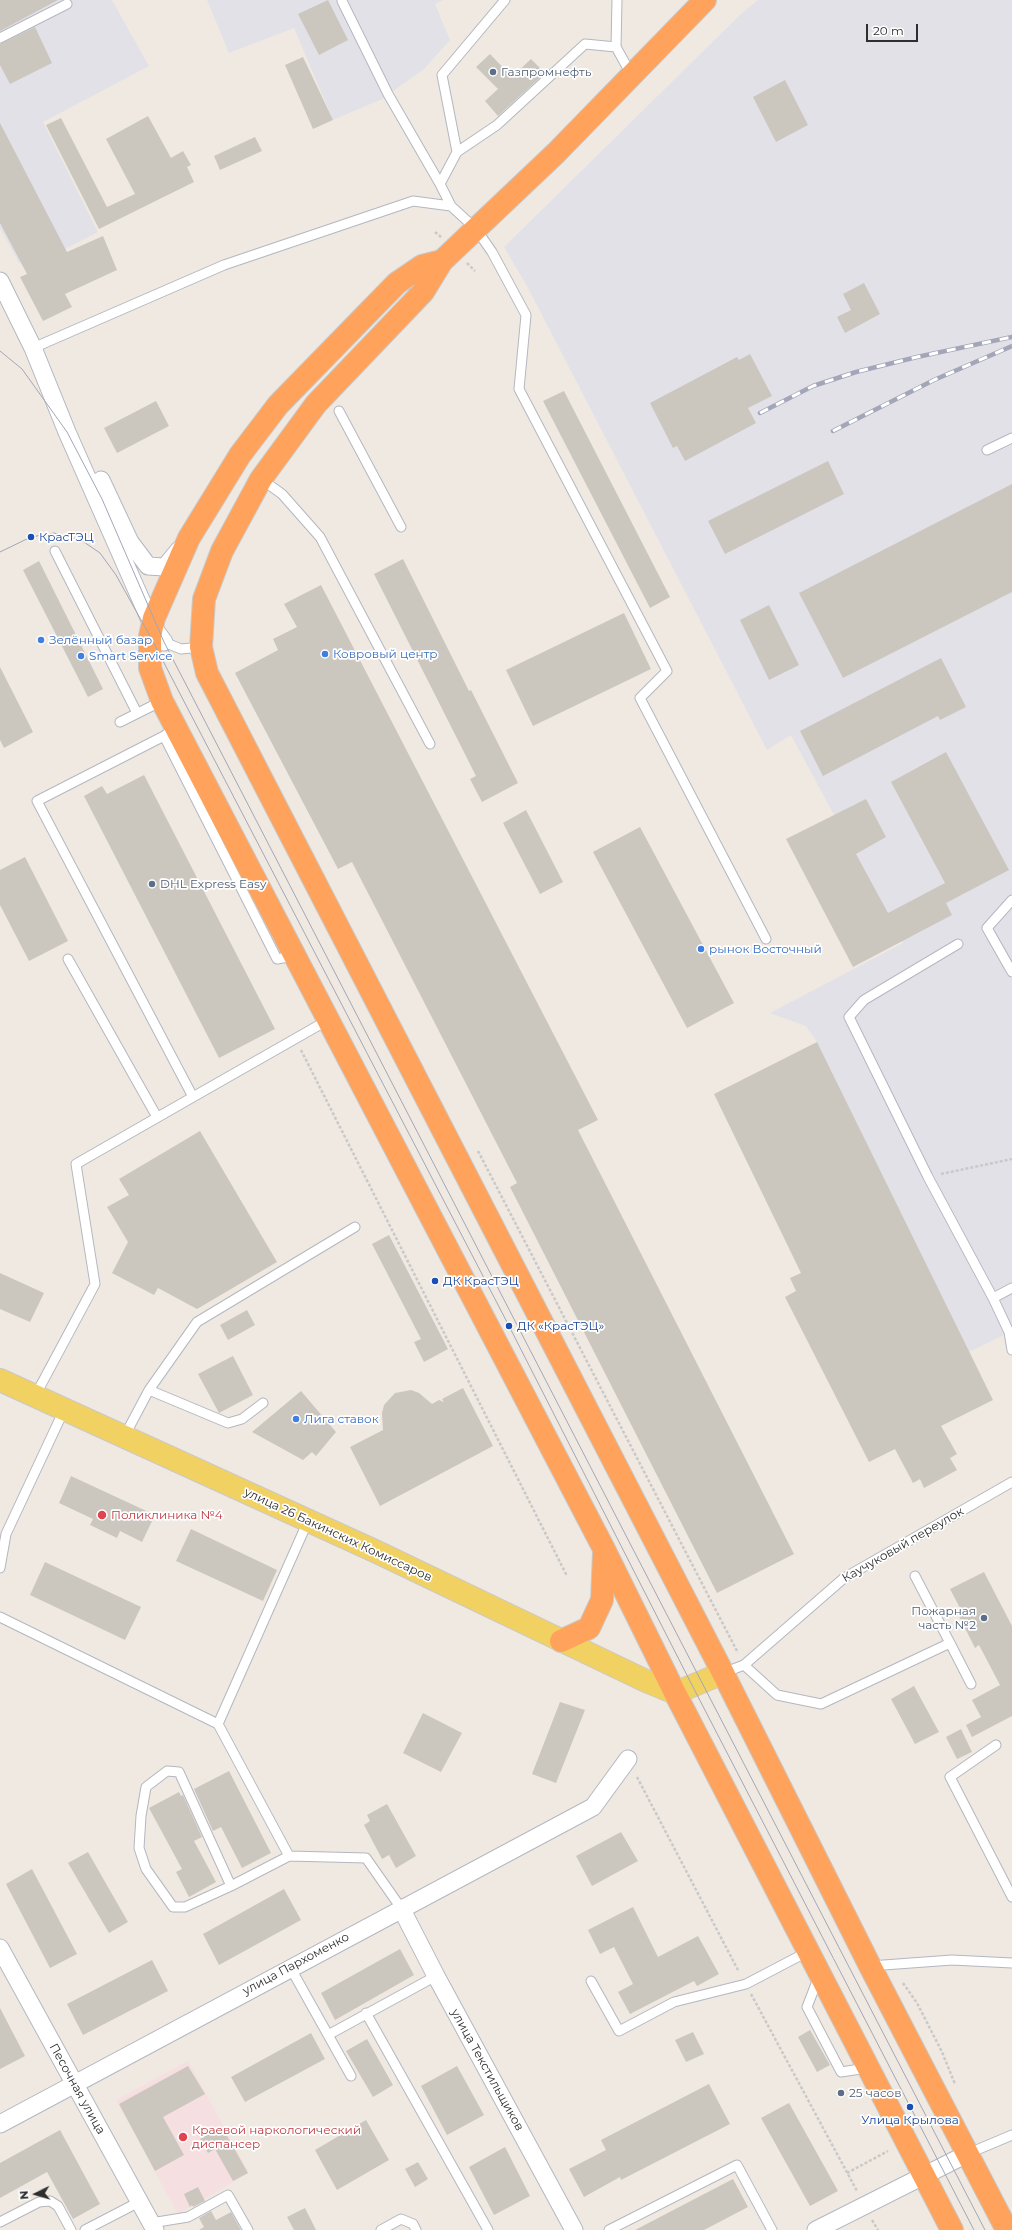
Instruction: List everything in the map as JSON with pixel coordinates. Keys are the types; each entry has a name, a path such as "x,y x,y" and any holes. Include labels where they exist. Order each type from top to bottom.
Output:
{"highway":[{"path":"705,0 631,74 556,153 442,261 423,292 316,404 261,479 222,551 204,599 201,648 207,673 723,1673 870,1966 1007,2230"},
{"path":"442,261 422,266 397,283 278,405 240,455 189,538 154,618 158,634 150,636 150,668 162,701 170,732 296,956 604,1549 675,1693 952,2230"},
{"path":"561,1641 589,1628 596,1614 602,1600 604,1549"}],"main road":[{"name":"улица 26 Бакинских Комиссаров","path":"0,1380 308,1521 646,1681 675,1693"},
{"path":"675,1693 723,1673"}],"street":[{"path":"0,281 33,348 67,408 130,542 148,566 165,567 189,538"},
{"path":"33,348 66,432 158,634"},
{"name":"улица Пархоменко","path":"0,2124 290,1967 593,1807 628,1759"},
{"name":"улица Текстильщиков","path":"401,1908 436,1976 574,2230"},
{"name":"Песочная улица","path":"0,1948 153,2227"},
{"path":"816,2230 968,2154"}],"lane":[{"path":"458,152 442,75 505,0"},
{"path":"618,0 616,47 631,74"},
{"path":"342,1 388,94 451,206 476,229 492,252 526,315 519,389 667,672 640,698 766,939"},
{"path":"0,38 67,4"},
{"path":"440,184 458,152 497,125 585,44 616,47"},
{"path":"33,348 224,264 413,201 451,206"},
{"path":"339,412 401,527"},
{"path":"987,450 1012,438"},
{"path":"261,479 282,494 320,537 430,744"},
{"path":"55,551 137,714"},
{"path":"158,634 181,649 201,648"},
{"path":"120,722 162,701"},
{"path":"170,732 37,801 193,1097"},
{"path":"1012,900 987,928 1012,972"},
{"path":"958,944 864,1000 849,1017 928,1177 993,1298 1009,1332 1012,1350"},
{"path":"68,959 157,1117"},
{"path":"36,1396 95,1284 76,1164 295,1037 328,1020"},
{"path":"124,1437 149,1390 197,1322 355,1227"},
{"path":"993,1298 1012,1288"},
{"path":"149,1390 228,1423 242,1419 263,1403"},
{"path":"0,1568 6,1534 64,1410"},
{"name":"Каучуковый переулок","path":"723,1673 744,1665 844,1578 1012,1482"},
{"path":"218,1724 308,1521"},
{"path":"915,1576 971,1684"},
{"path":"0,1617 218,1724 289,1856"},
{"path":"744,1665 777,1695 821,1704 950,1643"},
{"path":"996,1745 950,1777 1012,1897"},
{"path":"231,1886 179,1772 167,1771 146,1787 141,1816 139,1848 146,1869 173,1907 185,1907 231,1886 289,1856 366,1858 401,1908"},
{"path":"591,1980 619,2030 674,2002 746,1984 809,1951"},
{"path":"870,1966 952,1960 1012,1962"},
{"path":"290,1967 351,2076"},
{"path":"328,2035 436,1976"},
{"path":"366,2013 488,2230"},
{"path":"968,2154 1012,2135"},
{"path":"609,2230 736,2165 772,2230"},
{"path":"153,2227 188,2218 228,2195 248,2230"},
{"path":"0,2222 39,2202 50,2201 58,2206 71,2230"},
{"path":"85,2230 139,2202"},
{"path":"382,2230 401,2219 413,2224 416,2230"}],"path":[{"path":"295,1037 567,1576"},
{"path":"928,1177 1012,1159"},
{"path":"847,2173 888,2151"}],"shaded area":[{"path":"0,0 112,0 149,66 43,122 98,232 65,249 61,241 19,263 0,228"},
{"path":"207,0 443,0 435,4 450,40 424,69 382,99 333,120 294,28 229,53"},
{"path":"758,0 1012,0 1012,1331 969,1352 817,1042 806,1026 770,1013 903,943 791,735 767,750 527,286 504,247 741,14"},
{"name":"Краевой наркологический диспансер","path":"188,2061 249,2173 178,2214 116,2100"}],"building":[{"path":"0,0 58,0 0,31"},
{"path":"328,0 348,40 319,55 298,14"},
{"path":"35,27 52,63 10,84 0,65 0,44"},
{"path":"490,54 512,77 531,59 545,73 498,116 485,101 498,89 476,67"},
{"path":"303,57 333,120 313,129 285,65"},
{"path":"785,80 808,125 776,142 753,97"},
{"path":"148,116 171,158 183,151 191,165 187,167 194,182 99,229 46,125 61,118 107,207 135,194 106,139"},
{"path":"0,123 67,252 103,236 117,270 65,294 72,307 43,321 20,277 27,274 0,223"},
{"path":"255,137 262,151 220,170 214,156"},
{"path":"864,283 880,314 845,333 837,317 851,310 843,294"},
{"path":"750,354 772,396 748,408 756,423 685,461 677,446 673,448 650,403 737,357 739,360"},
{"path":"564,391 670,597 650,608 543,401"},
{"path":"156,401 169,426 117,453 104,428"},
{"path":"828,461 844,494 725,554 708,521"},
{"path":"1012,484 1012,592 843,678 799,593"},
{"path":"403,559 469,691 471,690 518,783 482,802 470,779 476,776 374,574"},
{"path":"39,561 103,689 88,697 23,570"},
{"path":"321,585 598,1120 578,1130 794,1554 717,1593 510,1187 517,1183 352,862 338,869 235,673 278,650 273,639 297,627 284,604"},
{"path":"769,605 799,665 769,680 740,620"},
{"path":"624,613 651,669 533,726 506,670"},
{"path":"941,658 966,707 940,720 938,716 823,776 800,731"},
{"path":"0,667 33,732 4,748 0,740"},
{"path":"946,752 1009,870 946,903 952,915 853,967 786,839 866,799 886,837 856,854 888,913 945,883 891,782"},
{"path":"144,775 275,1029 219,1058 84,796 102,786 107,794"},
{"path":"526,810 563,882 540,894 503,823"},
{"path":"640,827 734,1003 687,1028 593,852"},
{"path":"25,857 68,941 29,961 0,905 0,870"},
{"path":"817,1042 993,1400 941,1426 957,1454 950,1458 957,1470 924,1488 920,1479 913,1483 895,1449 869,1462 785,1297 796,1291 790,1278 801,1273 714,1094"},
{"path":"200,1131 277,1262 197,1309 158,1288 154,1295 112,1273 128,1242 107,1207 129,1195 119,1179"},
{"path":"389,1235 448,1349 424,1362 414,1342 421,1339 372,1244"},
{"path":"0,1273 44,1293 30,1322 0,1309"},
{"path":"247,1310 255,1325 228,1340 220,1325"},
{"path":"233,1356 253,1395 219,1413 198,1374"},
{"path":"463,1388 493,1446 380,1506 350,1447 383,1430 382,1413 384,1405 395,1393 411,1390 419,1393 432,1404 439,1400 444,1402 442,1399"},
{"path":"301,1391 336,1432 316,1456 312,1452 303,1460 252,1432"},
{"path":"71,1476 155,1515 142,1542 120,1531 117,1538 90,1525 93,1519 59,1503"},
{"path":"191,1529 277,1570 263,1601 176,1561"},
{"path":"45,1562 141,1607 125,1640 30,1595"},
{"name":"Пожарная часть №2","path":"984,1572 1012,1626 1012,1716 972,1737 966,1725 981,1717 972,1700 1000,1685 979,1645 975,1648 956,1610 960,1608 950,1589"},
{"path":"914,1686 939,1732 915,1744 891,1699"},
{"path":"560,1702 585,1710 556,1783 532,1774"},
{"path":"423,1713 462,1733 441,1772 403,1753"},
{"path":"961,1729 972,1752 957,1759 946,1737"},
{"path":"229,1771 271,1853 242,1868 221,1827 213,1831 194,1789"},
{"path":"179,1792 181,1796 183,1795 202,1837 194,1841 216,1882 189,1897 176,1872 182,1869 149,1808"},
{"path":"387,1804 416,1856 396,1868 389,1855 382,1859 364,1825 370,1821 367,1815"},
{"path":"621,1832 638,1861 592,1886 576,1856"},
{"path":"88,1852 128,1922 109,1933 68,1863"},
{"path":"32,1869 77,1954 50,1968 6,1884"},
{"path":"284,1889 301,1920 219,1965 203,1934"},
{"path":"633,1907 658,1957 698,1936 719,1974 697,1986 694,1981 630,2014 618,1992 633,1984 614,1947 600,1954 588,1930"},
{"path":"400,1949 414,1975 335,2020 321,1993"},
{"path":"152,1960 168,1991 83,2035 67,2004"},
{"path":"0,2008 25,2056 0,2069"},
{"path":"810,2030 830,2065 817,2072 798,2037"},
{"path":"693,2032 704,2054 686,2062 675,2040"},
{"path":"311,2033 325,2059 245,2102 231,2077"},
{"path":"367,2039 393,2085 373,2097 346,2051"},
{"path":"188,2066 205,2094 163,2117 184,2155 155,2171 119,2104"},
{"path":"457,2066 484,2115 447,2135 421,2086"},
{"path":"709,2084 730,2124 621,2180 620,2177 584,2197 569,2169 606,2150 601,2140"},
{"path":"789,2103 838,2191 810,2206 761,2118"},
{"path":"366,2120 389,2160 337,2190 315,2150"},
{"path":"222,2127 248,2173 233,2181 215,2149 208,2153 200,2139"},
{"path":"60,2130 100,2204 73,2219 47,2172 0,2198 0,2163"},
{"path":"505,2147 530,2196 494,2215 469,2167"},
{"path":"418,2162 428,2179 415,2187 405,2169"},
{"path":"733,2179 748,2207 704,2230 635,2230"},
{"path":"198,2187 205,2201 190,2207 184,2194"},
{"path":"305,2208 316,2230 294,2230 287,2217"},
{"path":"211,2211 216,2220 231,2212 241,2230 199,2230 204,2227 199,2218"}],"tram line":[{"path":"0,351 22,369 67,432 102,499 164,642 985,2230"},
{"path":"0,552 31,537 54,533 81,540 100,553 116,575 150,636 509,1326 693,1687 974,2230"}],"railway":[{"path":"760,413 813,386 856,372 917,357 1012,337"},
{"path":"833,431 934,380 1012,346"}],"place":[{"name":"Газпромнефть","path":"493,72"},
{"name":"КрасТЭЦ","path":"31,537"},
{"name":"Зелённый базар","path":"41,640"},
{"name":"Ковровый центр","path":"325,654"},
{"name":"Smart Service","path":"81,656"},
{"name":"DHL Express Easy","path":"152,884"},
{"name":"рынок Восточный","path":"701,949"},
{"name":"ДК КрасТЭЦ","path":"435,1281"},
{"name":"ДК «КрасТЭЦ»","path":"509,1326"},
{"name":"Лига ставок","path":"296,1419"},
{"name":"Поликлиника №4","path":"102,1515"},
{"name":"Пожарная часть №2","path":"984,1618"},
{"name":"25 часов","path":"841,2093"},
{"name":"Улица Крылова","path":"910,2107"},
{"name":"Краевой наркологический диспансер","path":"183,2137"}]}
